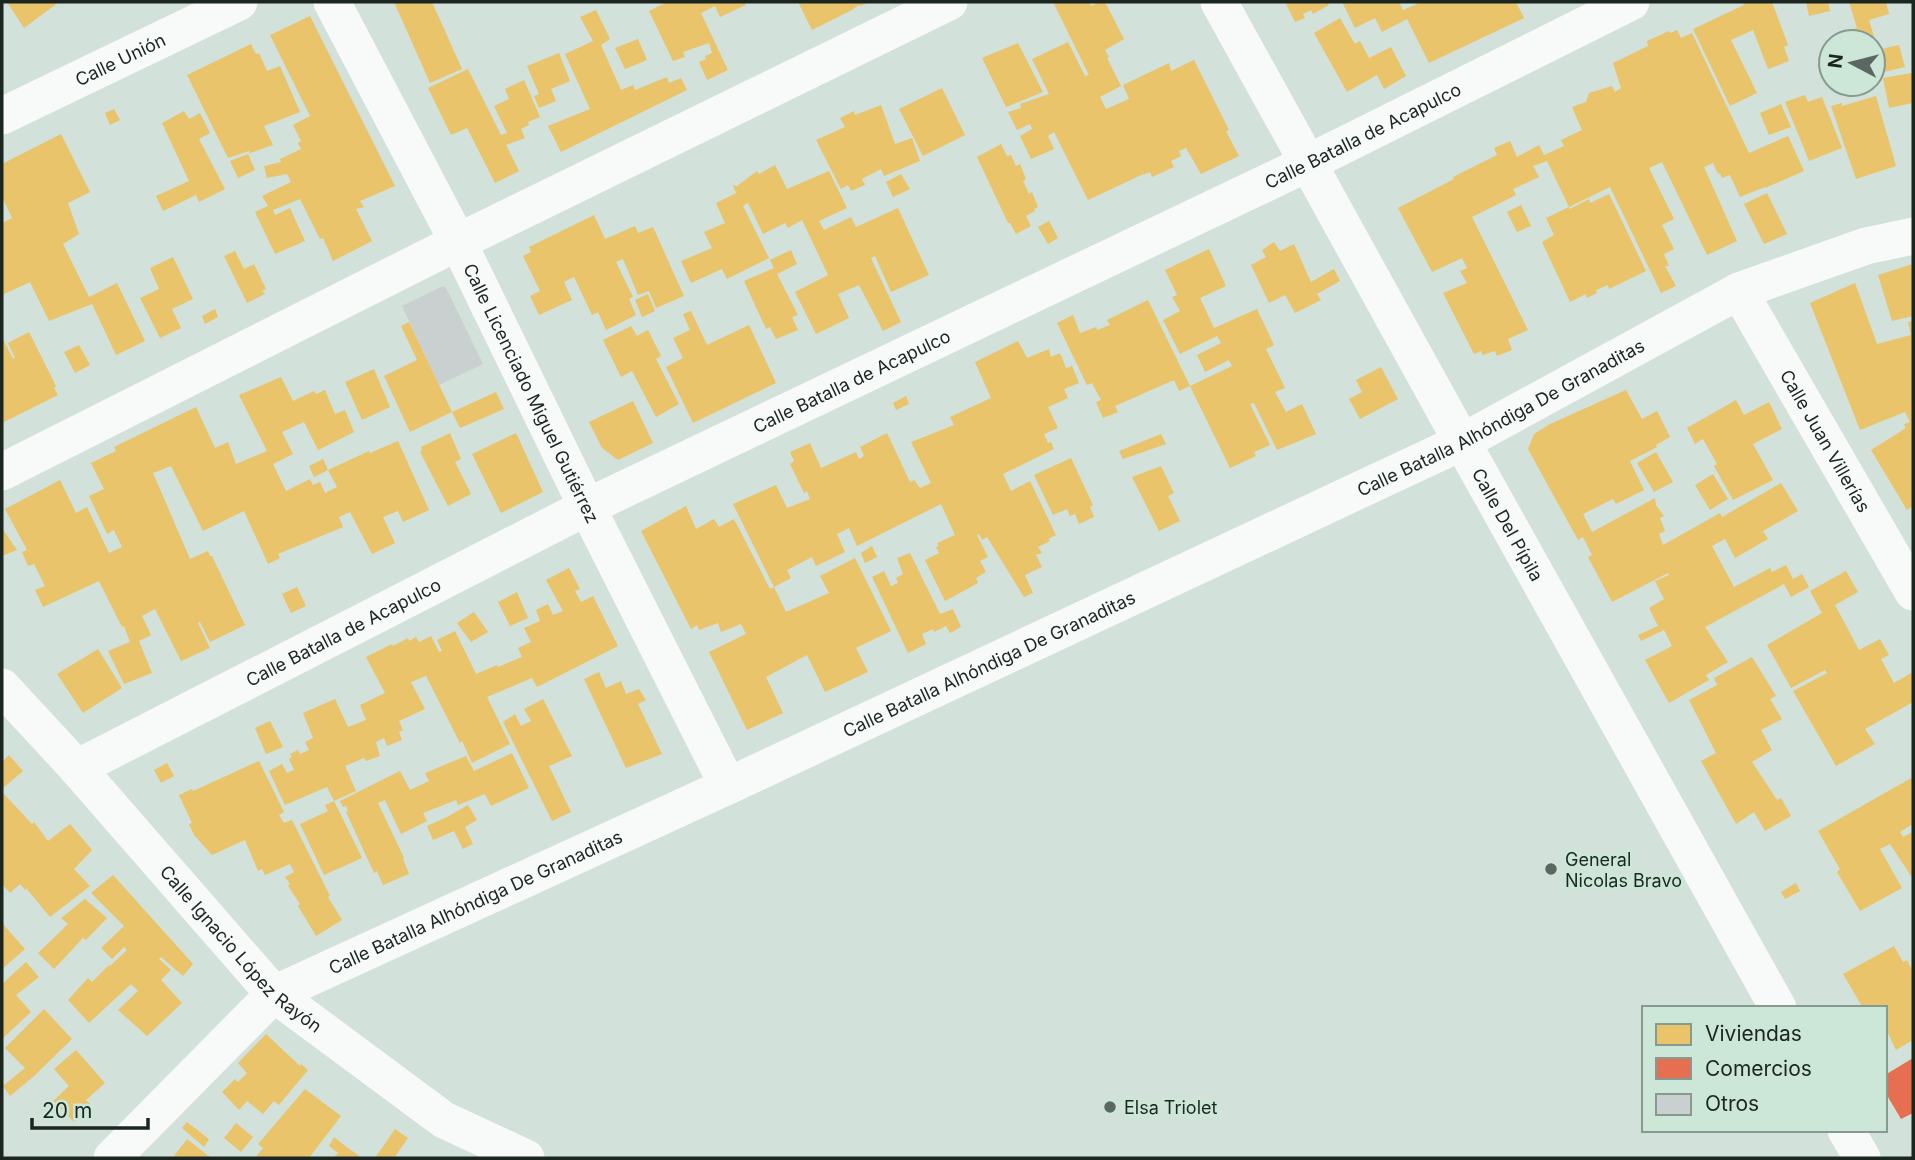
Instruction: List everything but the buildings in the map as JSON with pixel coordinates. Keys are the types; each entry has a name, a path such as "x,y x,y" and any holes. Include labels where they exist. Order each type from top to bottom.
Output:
{"street":[{"name":"Calle Unión","path":"2,116 239,2"},
{"name":"Calle Licenciado Miguel Gutiérrez","path":"332,2 458,242 587,508 728,786"},
{"path":"2,472 458,242 949,2"},
{"name":"Calle Del Pípila","path":"1219,2 1777,1006"},
{"name":"Calle Batalla de Acapulco","path":"77,768 587,508 1308,163 1631,2"},
{"name":"Calle Batalla Alhóndiga De Granaditas","path":"112,1158 274,994 728,786 1462,442 1739,291 1866,246 1913,236"},
{"name":"Calle Juan Villerías","path":"1739,291 1909,577"},
{"name":"Calle Ignacio López Rayón","path":"2,687 77,768 274,994 444,1119 526,1158"},
{"path":"1847,1132 1862,1158"}],"place":[{"name":"General Nicolas Bravo","path":"1551,869"},
{"name":"Elsa Triolet","path":"1110,1107"}]}
